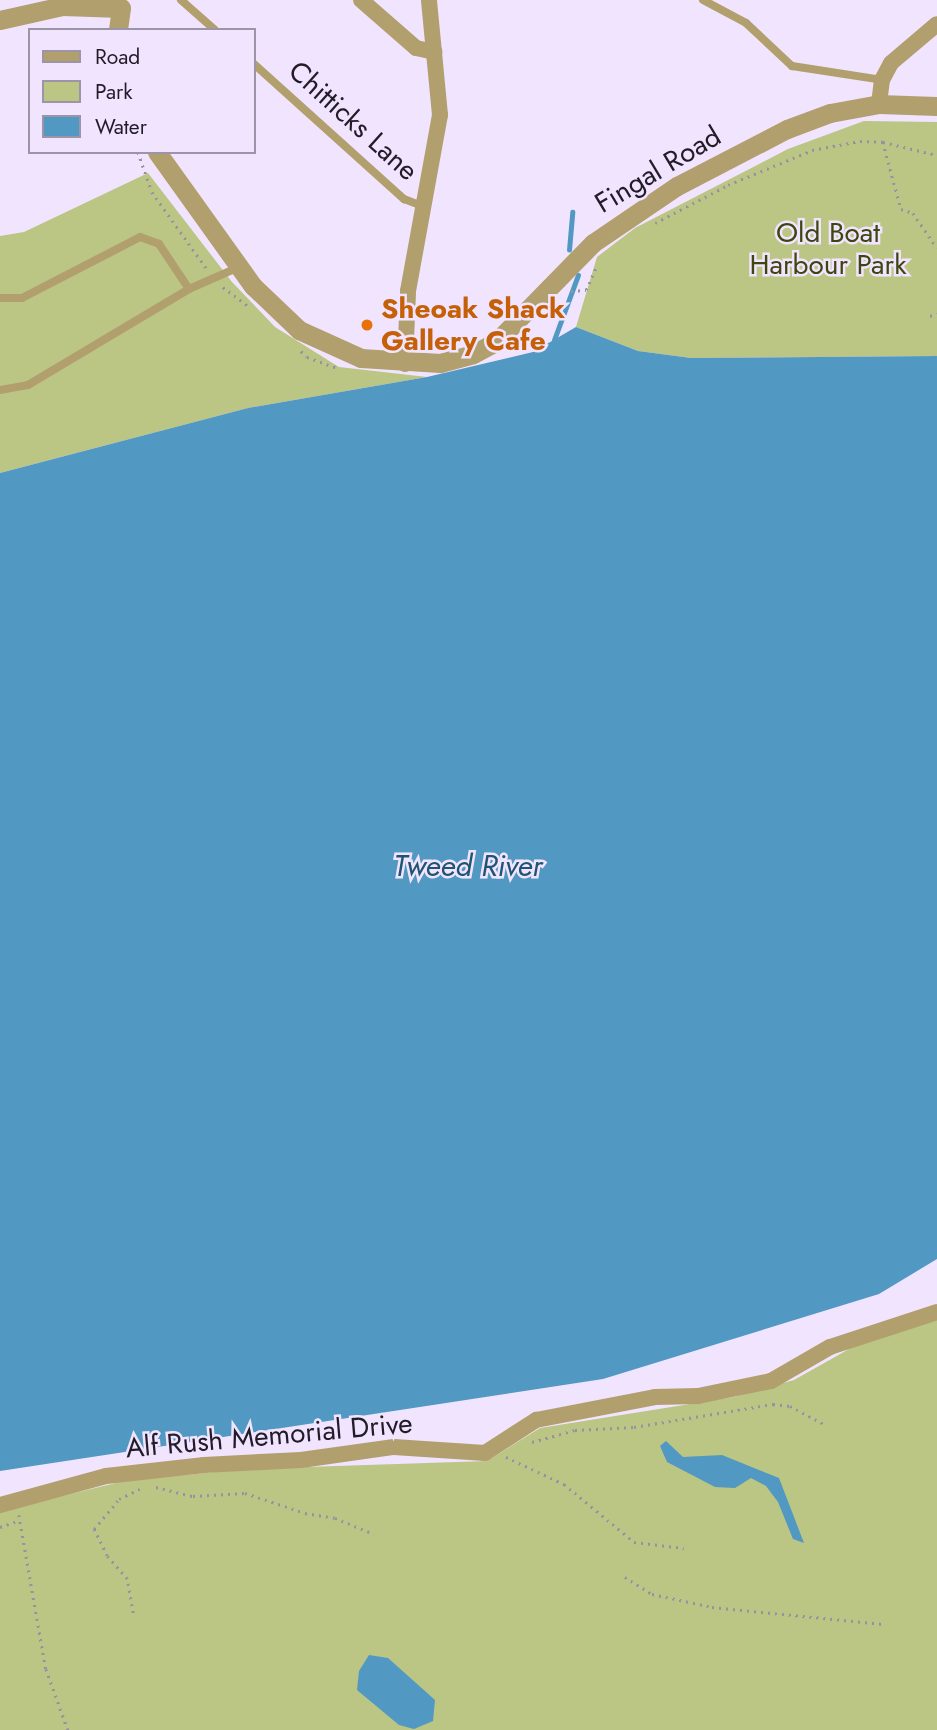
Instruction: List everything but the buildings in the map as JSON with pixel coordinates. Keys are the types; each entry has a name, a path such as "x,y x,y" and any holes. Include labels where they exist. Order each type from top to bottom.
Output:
{"street":[{"path":"360,0 410,44 435,52"},
{"path":"405,364 408,290 440,115 429,0"},
{"path":"0,20 62,6 122,4 118,28"},
{"path":"879,104 882,80 895,57 937,24"},
{"name":"Fingal Road","path":"158,154 239,267 273,309 318,342 361,358 405,364 464,358 497,341 593,243 668,191 787,129 830,113 879,104 937,106"},
{"path":"485,1453 536,1420 655,1397 698,1396 771,1381 830,1348 937,1311"},
{"name":"Alf Rush Memorial Drive","path":"0,1505 27,1500 106,1476 204,1465 301,1460 394,1447 485,1453"}],"lane":[{"path":"181,0 213,28"},
{"path":"703,0 761,34 792,66 882,80"},
{"name":"Chitticks Lane","path":"256,66 404,199 425,207"},
{"path":"0,298 22,299 140,237 159,244 189,289"},
{"path":"0,390 28,385 189,289 239,267"}],"path":[{"path":"648,226 728,185 812,150 860,141 883,142 937,155"},
{"path":"883,142 901,209 913,213 937,248"},
{"path":"139,154 152,192 226,291 255,310"},
{"path":"561,296 570,291 582,292 599,261"},
{"path":"930,316 937,314"},
{"path":"299,349 307,357 341,369"},
{"path":"528,1443 575,1430 634,1427 773,1404 790,1406 825,1425"},
{"path":"512,1449 516,1460"},
{"path":"485,1453 516,1460 564,1484 634,1542 684,1548"},
{"path":"134,1612 127,1579 107,1556 94,1529 119,1499 134,1490 161,1487 193,1496 245,1493 305,1513 335,1518 374,1534"},
{"path":"27,1500 18,1521 34,1584 46,1669 68,1730"},
{"path":"0,1527 18,1521"},
{"path":"625,1577 652,1594 733,1611 883,1625"}],"green space":[{"name":"Old Boat Harbour Park","path":"864,121 937,122 937,356 691,358 638,351 576,327 597,257 635,228 788,149"},
{"path":"148,173 232,282 275,327 339,367 427,377 248,408 0,473 0,236 24,232"},
{"path":"937,1318 937,1730 0,1730 0,1511 124,1481 246,1469 487,1461 540,1428 734,1397 794,1380 874,1335"}],"water":[{"name":"Tweed River","path":"576,327 638,351 691,358 937,356 937,1259 879,1294 603,1379 0,1471 0,473 248,408 427,377 533,352"},
{"path":"666,1441 683,1457 722,1455 779,1478 804,1543 793,1539 778,1502 766,1486 751,1478 735,1488 715,1487 667,1462 660,1446"},
{"path":"369,1655 388,1658 435,1700 433,1721 414,1729 399,1725 357,1690 359,1671"}],"waterway":[{"path":"569,250 572,212"},
{"path":"554,340 578,275"}],"place":[{"name":"Sheoak Shack Gallery Cafe","path":"367,325"}]}
